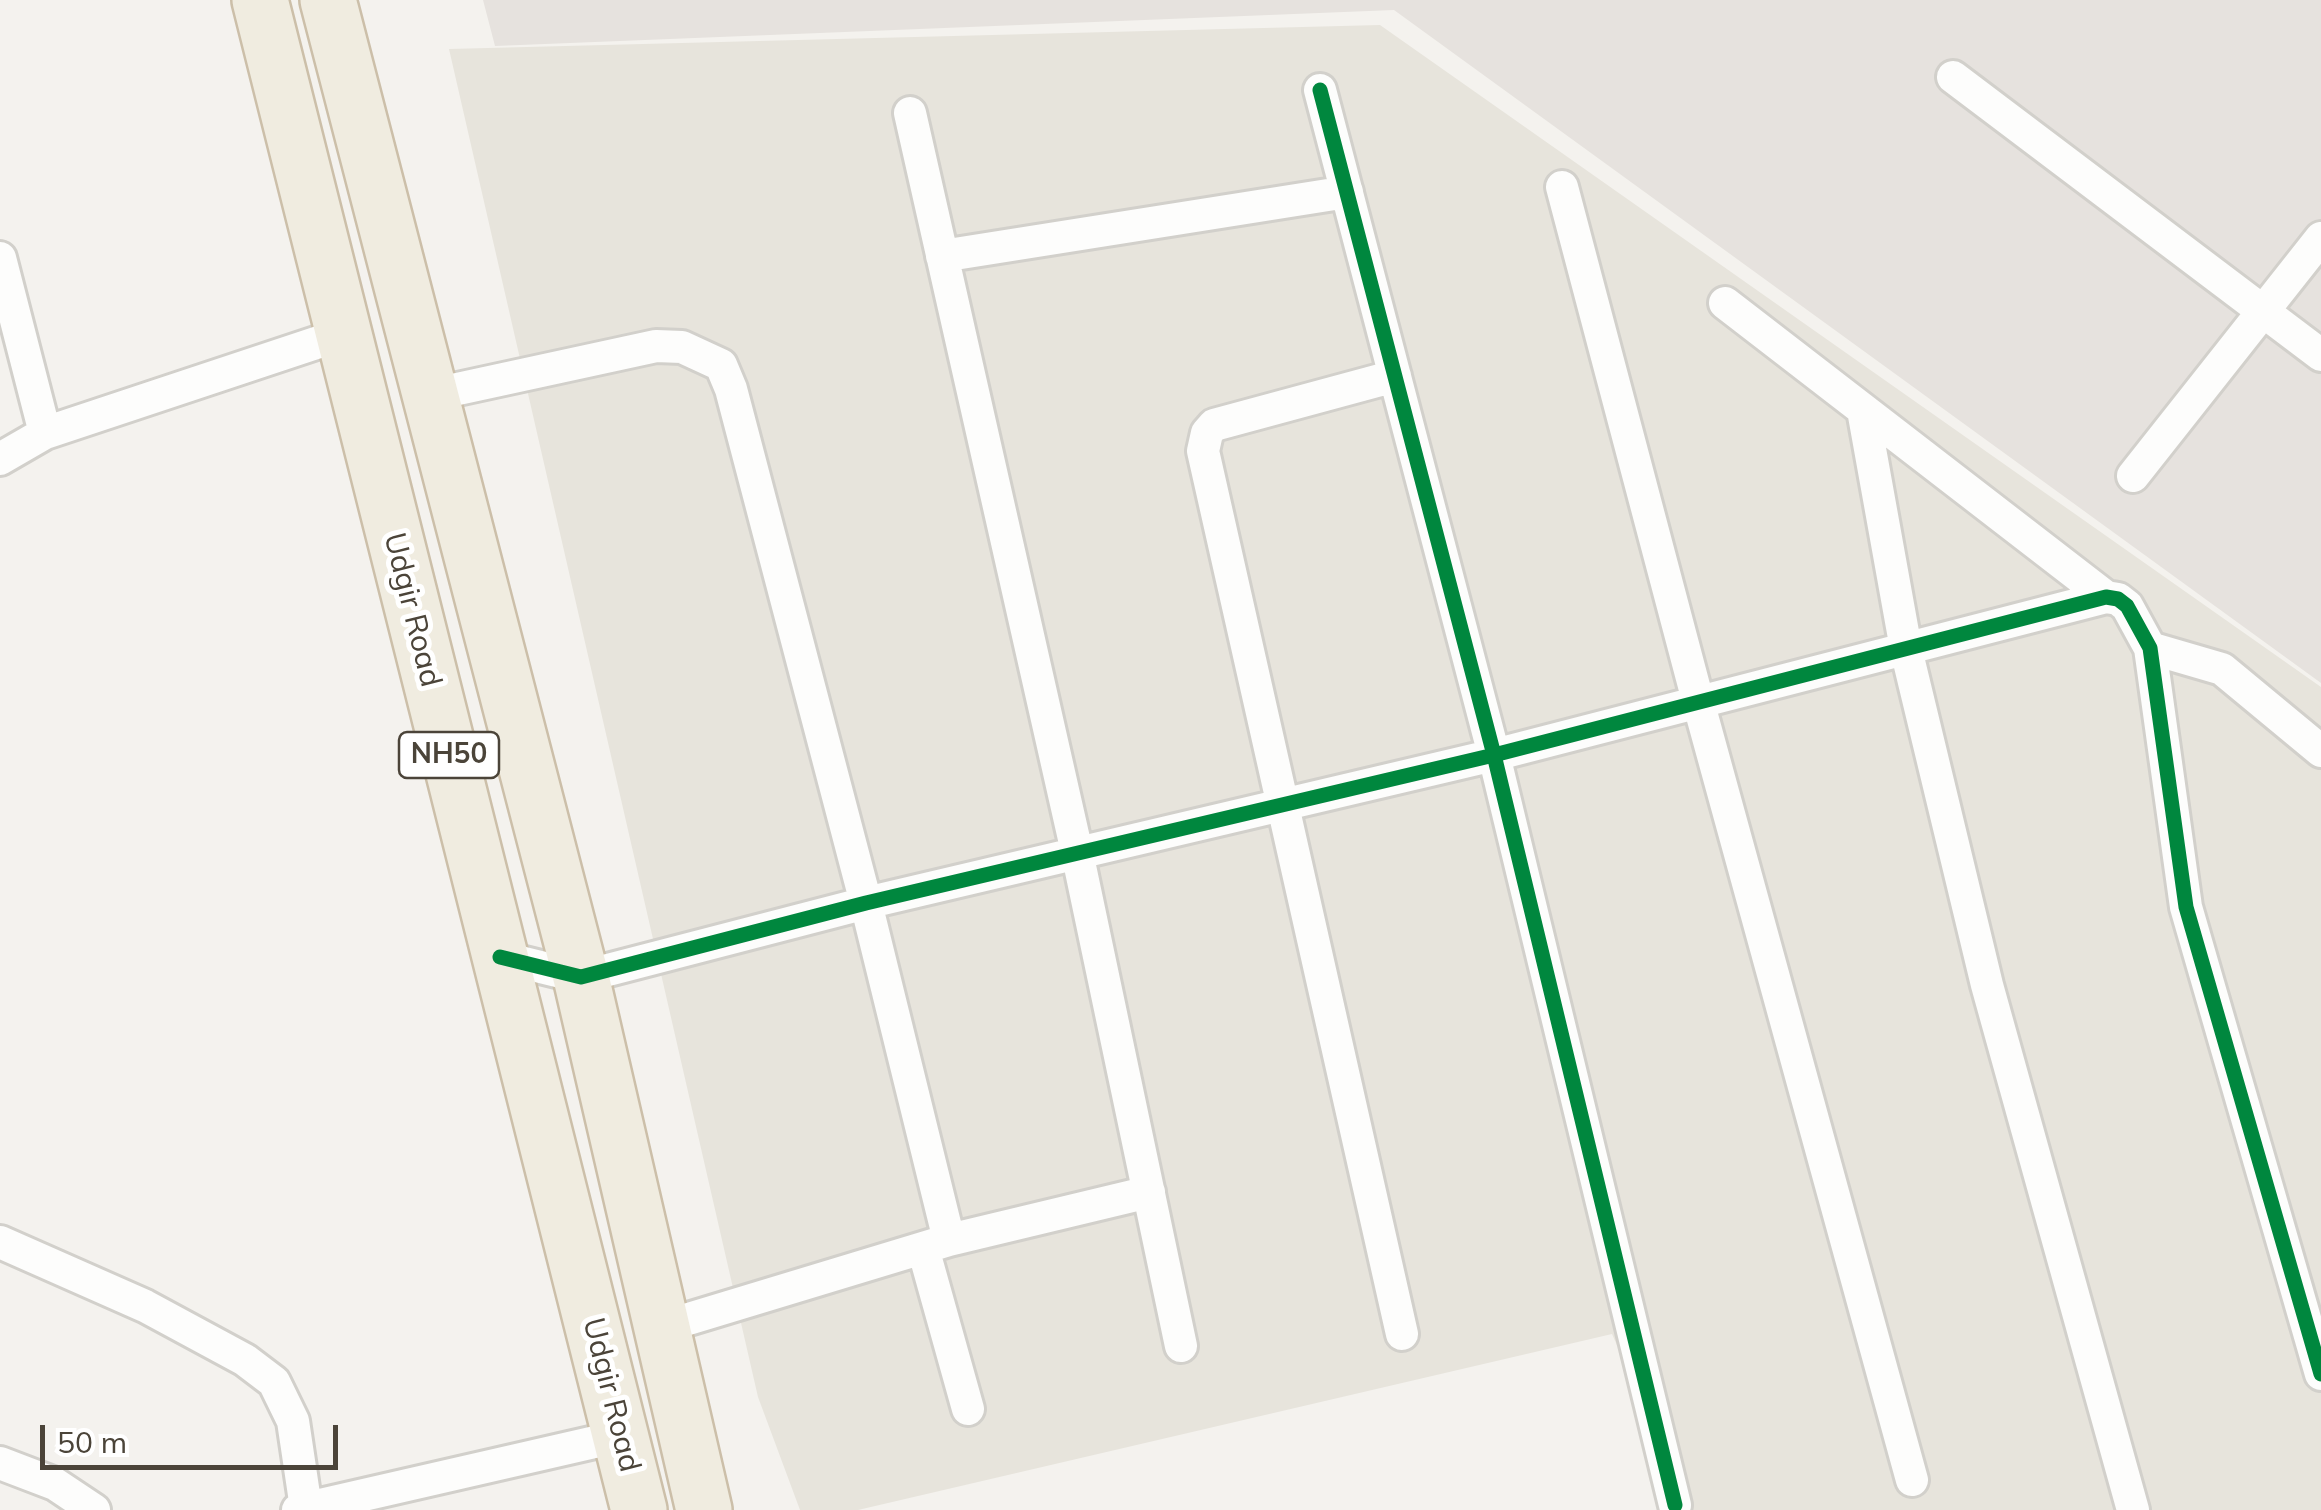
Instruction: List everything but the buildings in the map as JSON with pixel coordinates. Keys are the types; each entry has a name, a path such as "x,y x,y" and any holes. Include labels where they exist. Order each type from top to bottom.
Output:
{"highway":[{"name":"Udgir Road","path":"260,0 639,1510"},
{"name":"NH50","path":"328,0 581,976 704,1510"}],"street":[{"path":"1953,77 2321,355"},
{"path":"1320,90 1494,755 1675,1505"},
{"path":"910,113 1077,852 1181,1346"},
{"path":"1562,187 1698,701 1912,1480"},
{"path":"942,256 1347,192"},
{"path":"2133,476 2321,238"},
{"path":"0,258 45,432"},
{"path":"1725,303 2106,597"},
{"path":"0,459 45,432 342,334"},
{"path":"430,395 656,346 682,347 721,365 731,389 866,903 968,1409"},
{"path":"1395,376 1214,425 1204,442 1402,1334"},
{"path":"1863,410 1906,649 1987,986 2132,1510"},
{"path":"500,957 581,976 866,903 1494,755 2106,597 2118,599 2127,606 2150,648 2186,908 2321,1374"},
{"path":"2150,648 2222,669 2321,751"},
{"path":"662,1327 936,1244 1148,1192"},
{"path":"0,1242 145,1306 245,1360 274,1382 294,1421 302,1509 621,1436"},
{"path":"0,1463 54,1484 94,1510"}],"shaded area":[{"path":"483,0 2321,0 2321,683 1394,10 495,46"},
{"path":"1380,25 2321,687 2321,1510 1691,1510 1612,1334 858,1510 800,1510 758,1397 449,49"}],"cycle path":[{"path":"1320,90 1494,755 1675,1505"},
{"path":"500,957 581,977 866,903 1494,755 2106,597 2118,599 2127,606 2150,648 2186,907 2321,1374"}]}
